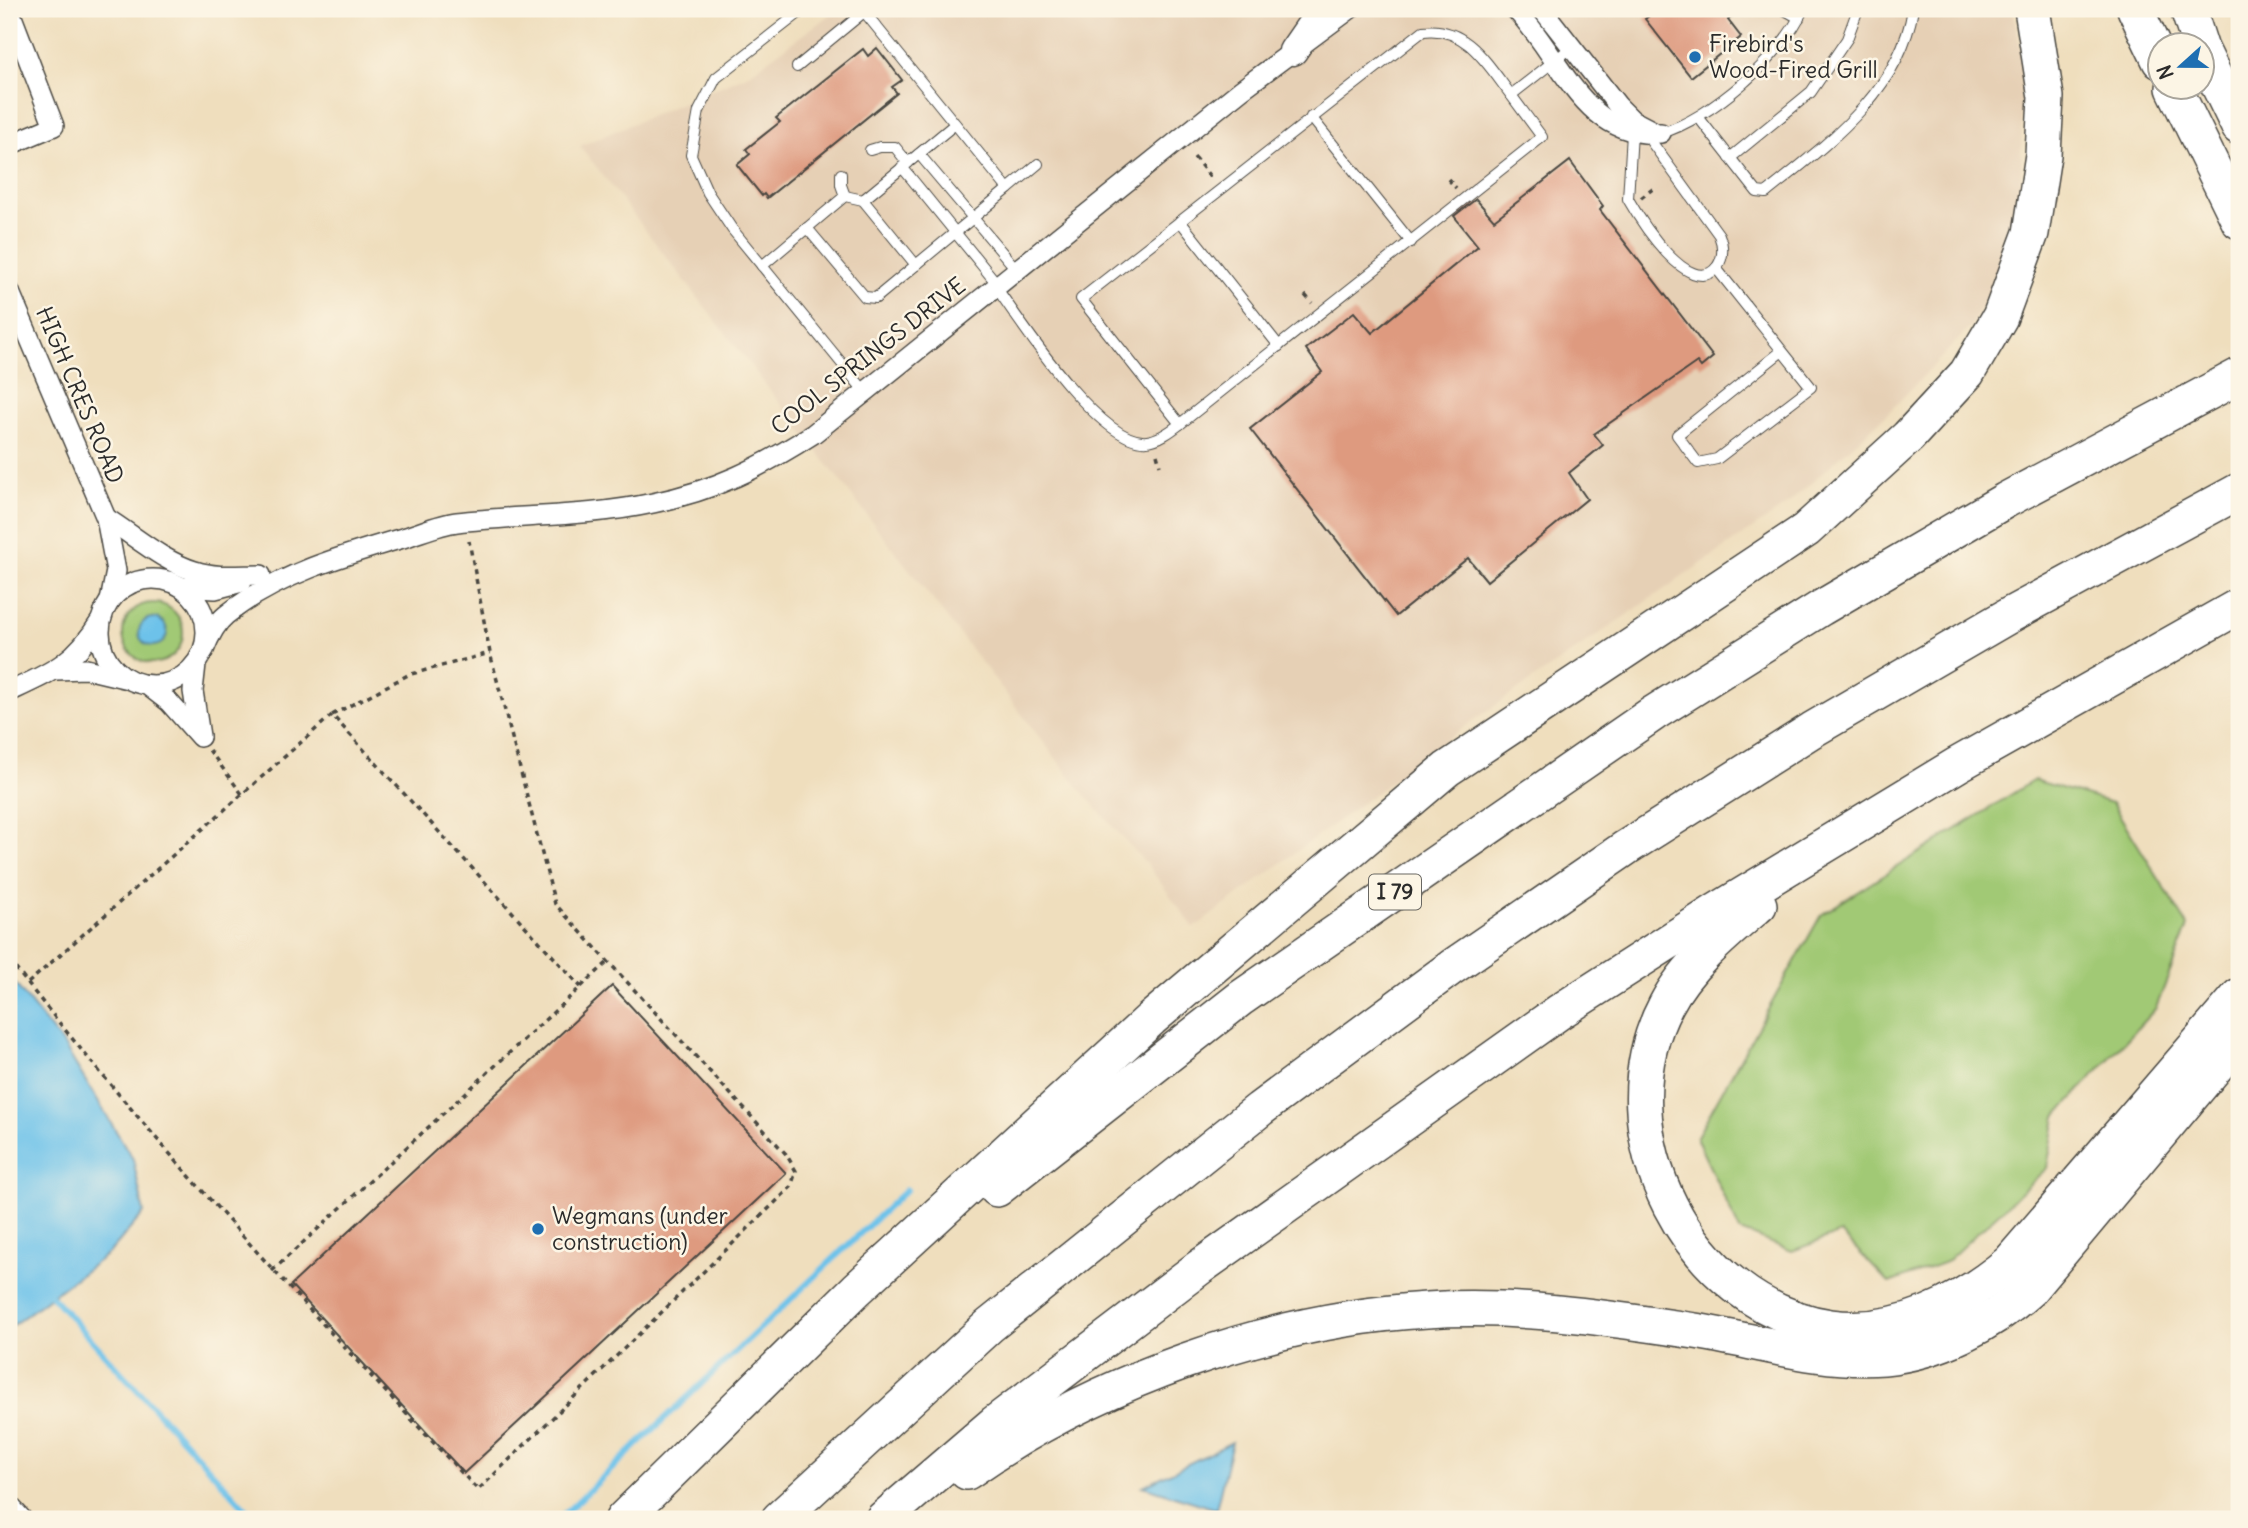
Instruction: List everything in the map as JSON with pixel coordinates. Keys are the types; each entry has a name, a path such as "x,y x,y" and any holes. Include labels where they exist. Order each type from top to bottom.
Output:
{"highway":[{"path":"623,1519 857,1289 1151,1019 1447,769 1806,530 1908,437 1968,373 2000,317 2031,233 2043,155 2046,97 2032,9"},
{"path":"2135,9 2146,32"},
{"path":"2216,77 2239,127"},
{"path":"2181,102 2239,221"},
{"path":"2182,405 2239,369"},
{"name":"I 79","path":"630,1519 990,1194 1241,998 1633,728 1821,608 2006,500 2239,376"},
{"path":"779,1519 989,1326 1260,1109 1452,967 1628,847 1812,730 2008,616 2239,491"},
{"path":"883,1519 1016,1406 1200,1267 1559,1012 1715,912 1956,765 2239,606"},
{"path":"1956,765 1778,889 1713,944 1666,1005 1648,1055 1646,1143 1682,1230 1708,1262 1736,1287 1798,1318 1831,1327 1867,1327 1901,1322 1964,1297 2010,1262 2239,996"},
{"path":"901,1519 998,1450 1068,1412 1130,1383 1214,1352 1291,1331 1338,1323 1427,1310 1529,1310 1695,1331 1853,1357 1886,1357 1939,1343 1977,1329 2006,1311 2029,1290 2239,1039"}],"street":[{"path":"9,9 54,126 9,145"},
{"path":"1293,51 1322,9"},
{"name":"COOL SPRINGS DRIVE","path":"200,657 212,631 225,615 294,574 373,546 465,522 637,506 714,488 764,466 813,435 1293,51 1350,9"},
{"path":"1515,9 1596,113 1614,127 1646,133"},
{"path":"1542,9 1632,120 1646,133"},
{"name":"HIGH CRES ROAD","path":"9,290 106,518 116,570 106,610"},
{"name":"HIGH CRES ROAD","path":"106,518 166,560 197,572 222,576 261,575"},
{"name":"COOL SPRINGS DRIVE","path":"182,587 215,589 261,575 294,574"},
{"path":"9,692 57,670 84,647 121,589 136,581 159,579 182,587 195,599 204,615 206,632 193,691 200,737"},
{"path":"106,610 101,643 105,655 120,674 169,702 200,737"},
{"path":"57,670 101,671 139,683 174,681 200,657"},
{"path":"9,1505 22,1519"}],"lane":[{"path":"804,9 716,78 699,111 691,155 708,194 762,266 866,393"},
{"path":"1646,133 1699,118 1772,57 1801,13 1783,9"},
{"path":"1730,158 1811,92 1847,39 1858,9"},
{"path":"1699,118 1757,192 1766,193 1845,130 1889,74 1913,9"},
{"path":"797,67 863,10 1008,189"},
{"path":"870,150 895,147 905,165 1067,383 1109,428 1122,436 1146,442 1180,424 1542,137 1511,95 1458,34 1439,29 1423,31 1081,299 1180,424"},
{"path":"1511,95 1572,47"},
{"path":"1311,117 1411,242"},
{"path":"863,200 955,124"},
{"path":"1646,133 1719,235 1722,254 1716,268 1693,276 1679,267 1631,205 1626,187 1646,133"},
{"path":"919,154 1017,270"},
{"path":"807,228 865,297 876,298 1038,164"},
{"path":"841,174 845,196"},
{"path":"762,266 845,196"},
{"path":"845,196 863,200 916,265"},
{"path":"1180,221 1279,346"},
{"path":"1716,268 1811,387 1717,458 1698,463 1677,435 1782,351"}],"path":[{"path":"1194,157 1212,179"},
{"path":"1448,179 1457,189"},
{"path":"1637,201 1654,188"},
{"path":"1305,295 1312,303"},
{"path":"9,960 69,1037 272,1271 478,1490 791,1187 796,1171 786,1154 555,904 490,653 465,522"},
{"path":"27,984 332,715 408,675 490,653"},
{"path":"332,715 581,987"},
{"path":"200,737 242,794"},
{"path":"272,1271 608,962"}],"shaded area":[{"path":"838,9 2013,9 2022,58 2021,177 1998,276 1971,326 1888,413 1788,504 1467,725 1194,928 1149,867 1083,793 580,146 747,75"}],"green space":[{"path":"147,603 159,603 178,616 183,633 181,645 170,658 159,663 147,663 128,650 123,639 123,627 136,608"},
{"path":"2034,780 2112,803 2188,926 2156,1008 2056,1116 2047,1168 1946,1262 1889,1283 1841,1233 1792,1251 1740,1231 1696,1138 1821,915"}],"water":[{"path":"153,618 163,622 167,632 163,642 153,646 143,642 139,632 143,622"},
{"path":"9,976 65,1047 133,1159 144,1213 110,1252 9,1328"},
{"path":"1232,1442 1216,1509 1143,1486"}],"building":[{"name":"Firebird's Wood-Fired Grill","path":"1645,9 1724,9 1731,17 1728,20 1741,37 1691,77 1645,19 1650,15"},
{"path":"877,48 902,80 892,87 897,93 767,198 764,194 762,196 737,165 750,154 746,149 780,122 776,118 863,49 868,56"},
{"path":"1570,161 1603,206 1600,210 1713,357 1701,367 1697,362 1594,434 1603,445 1569,473 1587,499 1487,581 1468,558 1396,616 1250,429 1322,372 1306,349 1354,312 1372,333 1478,246 1454,216 1476,199 1494,220"},
{"name":"Wegmans (under construction)","path":"612,986 786,1173 464,1473 291,1285"}],"waterway":[{"path":"559,1519 906,1190"},
{"path":"46,1290 255,1519"}],"place":[{"name":"Firebird's Wood-Fired Grill","path":"1695,57"},
{"name":"Wegmans (under construction)","path":"538,1229"}]}
